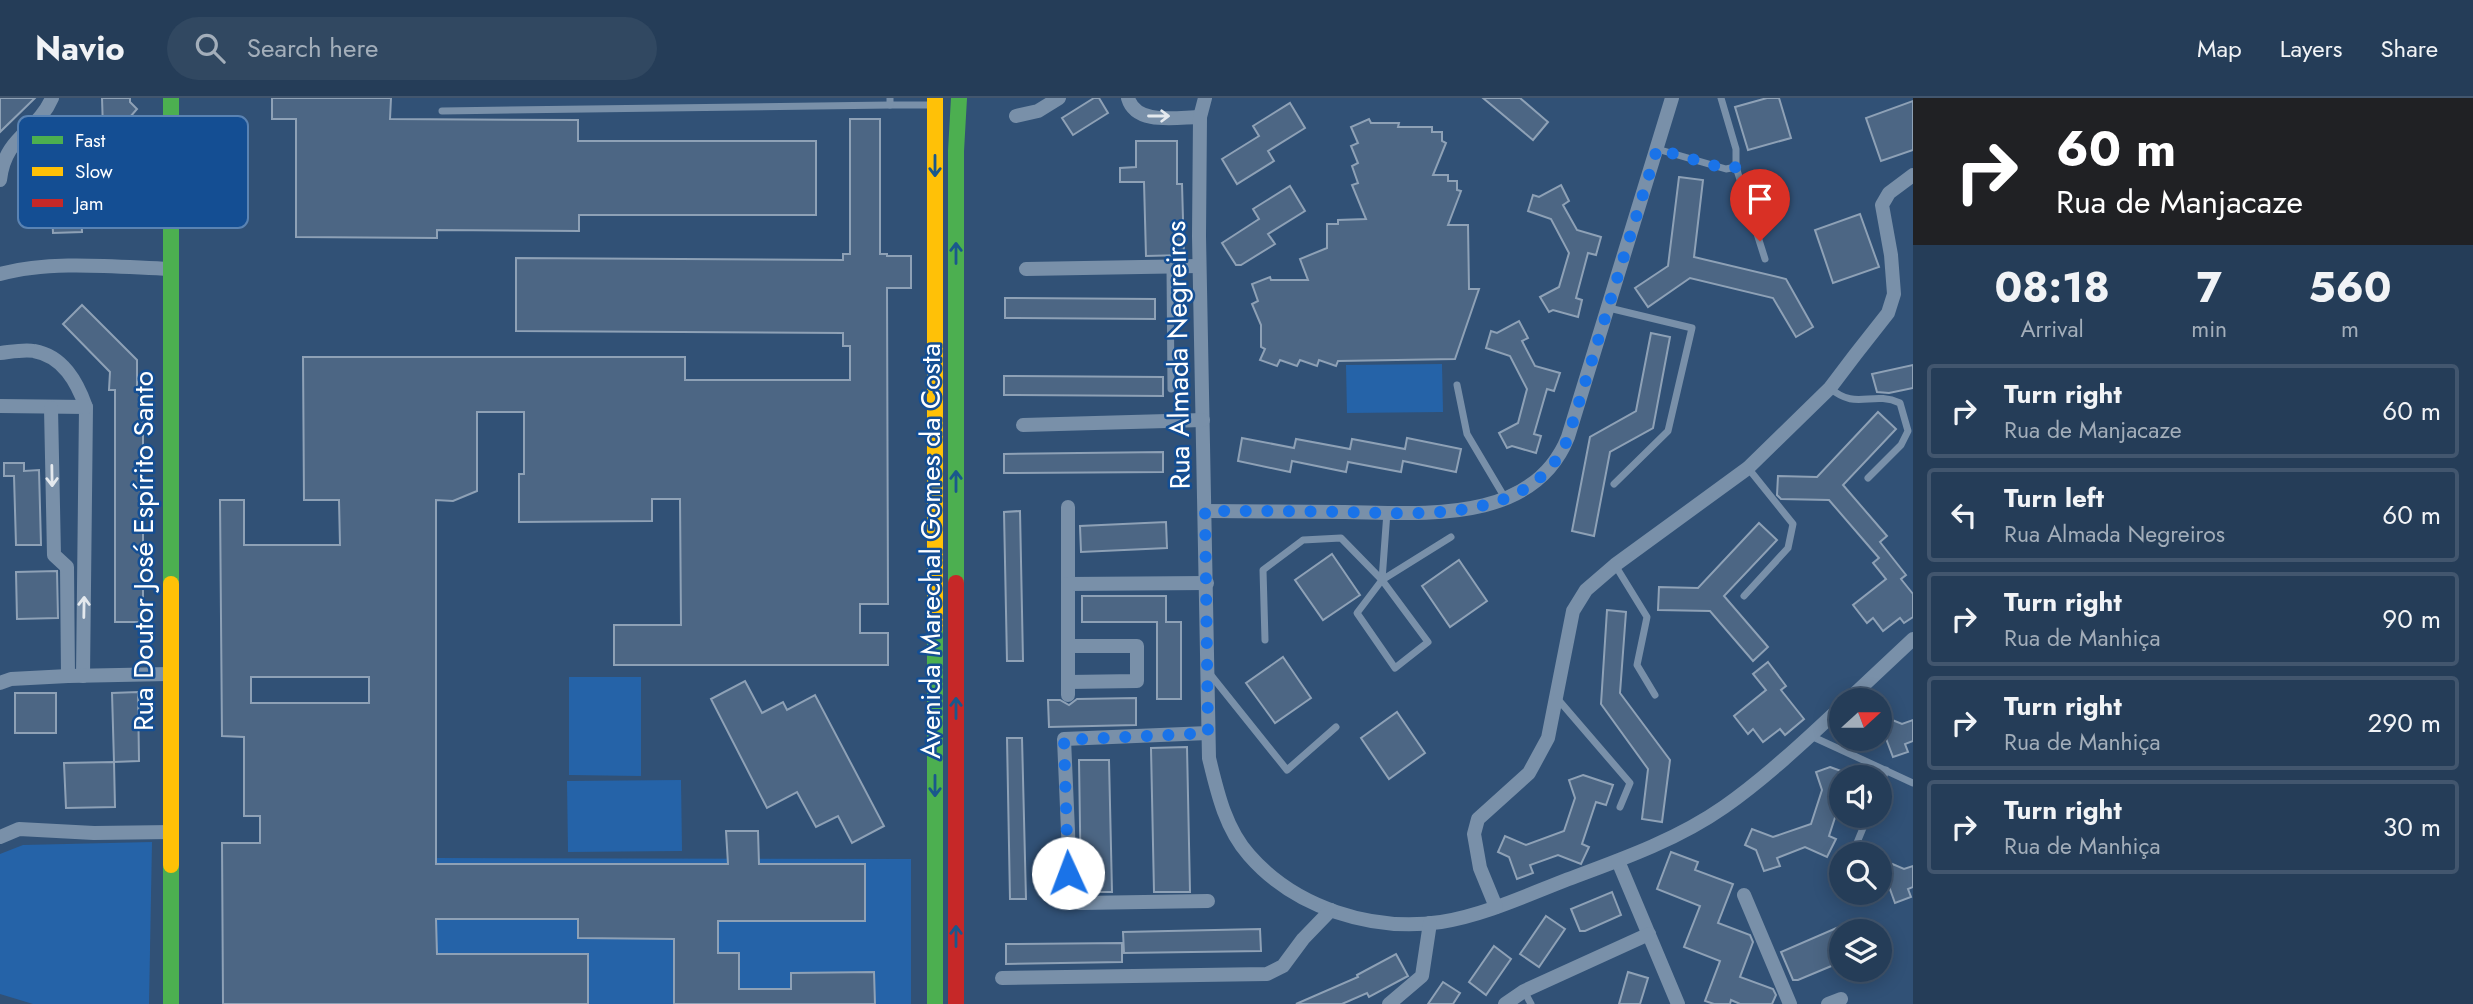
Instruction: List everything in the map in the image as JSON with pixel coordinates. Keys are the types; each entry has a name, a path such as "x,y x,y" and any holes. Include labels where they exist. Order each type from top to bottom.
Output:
{"main road":[{"name":"Rua Doutor José Espírito Santo","path":"171,98 171,116"},
{"name":"Avenida Marechal Gomes da Costa","path":"956,1004 956,151 959,98"},
{"name":"Avenida Marechal Gomes da Costa","path":"935,101 935,1004"},
{"name":"Rua Doutor José Espírito Santo","path":"169,228 171,1004"}],"street":[{"path":"40,116 52,98"},
{"path":"1016,116 1038,111 1059,98"},
{"path":"1128,98 1137,113 1146,116 1200,117"},
{"name":"Rua Almada Negreiros","path":"1205,98 1200,117 1199,266 1209,758 1220,803 1248,855 1285,887 1331,910 1382,923 1430,923 1496,907 1618,861 1697,824 1726,806 1829,718"},
{"path":"1205,511 1457,510 1488,505 1532,484 1542,476 1564,447 1672,98"},
{"path":"0,180 2,165 9,149 18,139"},
{"path":"1496,907 1480,868 1474,834 1478,819 1529,773 1548,738 1573,611 1586,590 1615,565 1748,468 1830,388 1888,313 1894,294 1891,255 1882,205 1889,193 1913,175"},
{"path":"1026,269 1199,266"},
{"path":"0,274 41,268 169,269"},
{"path":"0,353 35,351 61,364 78,384 86,407 83,676"},
{"path":"0,405 86,407"},
{"path":"51,408 54,555 67,567 68,676"},
{"path":"1023,425 1203,420"},
{"path":"1068,507 1068,584 1068,646 1068,688 1137,681 1137,646 1068,646"},
{"path":"1068,584 1207,583"},
{"path":"1861,688 1913,639"},
{"path":"0,683 68,676 169,674"},
{"path":"1208,733 1064,740 1071,900 1076,903 1208,901"},
{"path":"0,837 19,829 94,833 172,832"},
{"path":"1618,861 1678,1004"},
{"path":"1744,895 1790,1004"},
{"path":"1002,978 1267,974 1283,966 1303,939 1331,910"},
{"path":"1389,1004 1422,976 1430,923"},
{"path":"1505,1004 1524,990 1649,934"}],"lane":[{"path":"1721,98 1736,149 1736,167 1765,259"},
{"path":"442,111 935,101"},
{"path":"1657,149 1726,169 1736,167"},
{"path":"1170,267 1171,389"},
{"path":"1609,308 1692,328 1668,431 1615,484"},
{"path":"1457,385 1467,434 1505,498"},
{"path":"1830,388 1846,399 1887,397 1900,403 1908,431 1901,444 1868,478"},
{"path":"1744,596 1788,548 1793,524 1748,468"},
{"path":"1382,580 1387,512"},
{"path":"1265,640 1264,570 1303,540 1341,538 1382,580 1428,642 1395,668 1357,613 1382,580 1451,537"},
{"path":"1615,565 1647,617 1637,665 1655,695"},
{"path":"1208,670 1287,770 1336,727"},
{"path":"1555,696 1630,783 1620,807"},
{"path":"1810,736 1873,765"},
{"path":"1892,774 1913,783"},
{"path":"1524,990 1531,1004"}],"shaded area":[{"path":"1442,364 1443,412 1347,413 1346,365"},
{"path":"569,677 641,677 641,776 569,775"},
{"path":"681,780 682,851 568,852 567,781"},
{"path":"152,842 149,1004 33,1004 0,994 0,854 23,845"},
{"path":"436,858 911,859 911,1004 437,1004"}],"building":[{"path":"0,98 35,98 0,132"},
{"path":"102,98 130,98 130,102 137,109 131,116 103,116"},
{"path":"272,98 391,98 390,119 578,120 578,141 816,141 816,215 579,215 579,231 437,230 437,238 296,237 296,119 272,119"},
{"path":"1094,98 1099,98 1108,113 1073,135 1062,118"},
{"path":"1483,98 1520,98 1548,122 1533,140"},
{"path":"1767,98 1779,98 1791,138 1748,150 1735,107"},
{"path":"1913,101 1913,150 1881,161 1866,118"},
{"path":"1290,103 1305,128 1268,151 1274,161 1237,184 1222,159 1259,136 1253,126"},
{"path":"850,119 880,119 880,254 911,256 911,288 887,288 888,604 860,604 860,633 888,633 888,665 614,665 614,625 681,625 680,499 652,499 652,521 519,522 519,474 524,474 524,412 477,412 477,491 453,501 436,500 436,864 728,864 726,831 758,831 759,864 865,864 865,921 718,921 718,953 739,953 739,989 791,989 791,973 874,972 875,1004 674,1004 674,939 578,938 578,919 436,919 437,954 588,954 588,1004 223,1004 222,843 260,843 260,816 244,816 244,737 222,736 220,500 244,500 244,545 340,545 339,500 304,500 303,357 685,357 685,380 850,380 850,346 843,346 843,333 516,331 516,258 843,260 843,254 850,254","holes":["251,677 369,677 369,703 251,703"]},
{"path":"1369,119 1371,123 1399,123 1398,127 1432,127 1432,132 1442,132 1442,141 1446,143 1433,175 1448,175 1448,181 1457,181 1457,190 1461,191 1448,225 1468,225 1469,289 1479,289 1455,359 1338,361 1336,366 1319,360 1317,366 1300,360 1297,366 1280,360 1277,366 1260,360 1265,349 1261,347 1261,325 1252,304 1258,301 1252,284 1270,277 1271,280 1308,280 1300,259 1327,248 1327,224 1338,224 1338,220 1366,219 1352,185 1358,183 1352,166 1358,163 1351,146 1358,143 1351,127"},
{"path":"1136,141 1177,141 1177,184 1182,184 1184,255 1146,256 1144,182 1120,182 1120,168 1136,167"},
{"path":"1679,177 1703,180 1694,257 1786,279 1813,327 1796,337 1773,298 1690,278 1648,307 1635,288 1668,266"},
{"path":"1561,185 1569,201 1563,205 1577,230 1601,237 1596,255 1588,253 1576,298 1582,300 1578,317 1553,310 1549,312 1540,297 1559,287 1569,253 1551,219 1528,211 1533,195 1539,197"},
{"path":"1290,186 1305,211 1268,234 1275,244 1241,265 1236,265 1222,243 1259,219 1253,209"},
{"path":"1860,214 1879,267 1833,283 1815,230"},
{"path":"53,228 82,228 82,232 53,233"},
{"path":"1005,298 1155,299 1155,319 1005,318"},
{"path":"82,305 137,360 137,390 143,391 143,622 115,622 115,390 109,390 110,372 63,324"},
{"path":"1519,321 1528,338 1522,341 1535,366 1560,373 1554,391 1547,389 1534,434 1541,436 1536,453 1512,446 1507,448 1499,433 1518,423 1527,389 1510,356 1486,348 1491,331 1497,333"},
{"path":"1651,333 1670,337 1653,428 1610,452 1594,536 1572,531 1590,437 1636,411"},
{"path":"1913,365 1913,388 1889,393 1877,392 1872,374"},
{"path":"1004,376 1163,377 1163,396 1004,395"},
{"path":"1878,412 1896,429 1843,485 1887,536 1880,542 1906,575 1901,579 1913,594 1913,617 1904,623 1900,618 1883,631 1873,618 1867,623 1853,605 1886,579 1873,563 1879,558 1829,500 1781,499 1777,495 1778,476 1817,477"},
{"path":"1242,438 1294,448 1296,439 1350,449 1352,439 1405,449 1407,438 1461,449 1456,472 1403,461 1401,472 1348,462 1346,472 1292,461 1290,472 1238,461"},
{"path":"1163,452 1163,472 1004,473 1004,454"},
{"path":"4,463 24,463 24,471 39,470 41,545 16,545 14,476 4,476"},
{"path":"1020,511 1023,661 1007,661 1004,512"},
{"path":"1166,522 1167,548 1081,552 1080,526"},
{"path":"1759,523 1777,540 1724,596 1768,647 1753,661 1710,611 1658,610 1659,587 1698,588"},
{"path":"1332,554 1360,595 1323,620 1295,580"},
{"path":"1459,560 1487,601 1450,627 1422,586"},
{"path":"57,571 58,618 17,619 16,572"},
{"path":"1082,596 1166,596 1166,622 1181,622 1181,699 1157,699 1157,622 1082,622"},
{"path":"1607,610 1626,612 1620,693 1670,760 1662,822 1642,819 1648,769 1601,704"},
{"path":"1283,657 1311,698 1275,723 1246,683"},
{"path":"1768,662 1786,686 1781,690 1804,719 1785,735 1780,729 1763,742 1753,729 1748,734 1734,716 1766,690 1753,674"},
{"path":"745,681 762,713 783,702 787,710 815,695 884,826 852,843 838,816 816,827 797,792 767,808 711,699"},
{"path":"138,692 139,761 114,762 112,693"},
{"path":"15,693 56,693 56,733 15,733"},
{"path":"1136,698 1136,725 1049,727 1048,700 1060,700 1069,705 1077,699"},
{"path":"1397,712 1425,753 1389,779 1361,738"},
{"path":"1892,720 1902,724 1913,720 1913,741 1905,744 1908,752 1893,757 1891,751"},
{"path":"1007,738 1022,738 1026,899 1010,899"},
{"path":"1187,747 1190,892 1154,892 1151,748"},
{"path":"1079,760 1109,760 1112,892 1081,892"},
{"path":"114,762 115,807 66,808 64,763"},
{"path":"1829,767 1829,828 1832,828 1829,836 1836,839 1834,842 1829,842 1827,857 1805,847 1777,858 1780,866 1764,871 1756,850 1745,845 1752,829 1773,837 1811,824 1822,790 1816,772"},
{"path":"1583,775 1613,785 1606,805 1596,802 1582,844 1589,847 1581,864 1558,855 1530,865 1533,873 1517,879 1509,857 1498,852 1505,836 1526,845 1564,831 1575,798 1569,780"},
{"path":"1671,852 1698,862 1695,870 1733,884 1718,923 1750,935 1753,942 1740,977 1773,989 1776,995 1772,1004 1740,1004 1731,1000 1730,1004 1714,1004 1705,1001 1720,961 1684,947 1700,906 1657,889"},
{"path":"1892,864 1904,869 1913,866 1913,887 1908,889 1911,897 1895,903 1892,895"},
{"path":"1612,892 1621,915 1580,931 1571,909"},
{"path":"1546,916 1565,929 1539,967 1520,954"},
{"path":"1260,929 1261,951 1124,953 1123,932"},
{"path":"1829,931 1829,967 1793,980 1781,952"},
{"path":"1122,943 1122,962 1006,964 1006,944"},
{"path":"1494,946 1511,959 1486,995 1469,982"},
{"path":"1396,954 1408,976 1369,997 1367,993 1342,1004 1296,1004 1358,977 1357,975"},
{"path":"1628,972 1648,978 1640,1004 1619,1004"},
{"path":"1443,982 1460,993 1453,1004 1428,1004"}],"traffic: fast":[{"path":"171,98 171,116"},
{"path":"956,583 956,151 959,98"},
{"path":"171,228 171,584"},
{"path":"935,628 935,1004"},
{"path":"171,865 171,1004"}],"traffic: slow":[{"path":"935,98 935,628"},
{"path":"171,584 171,865"}],"traffic: jam":[{"path":"956,583 956,1004"}],"route":[{"path":"1068,873 1064,740 1208,733 1205,511 1442,512 1488,505 1519,492 1542,476 1558,457 1568,438 1657,149 1726,169 1736,167 1760,241"}]}
